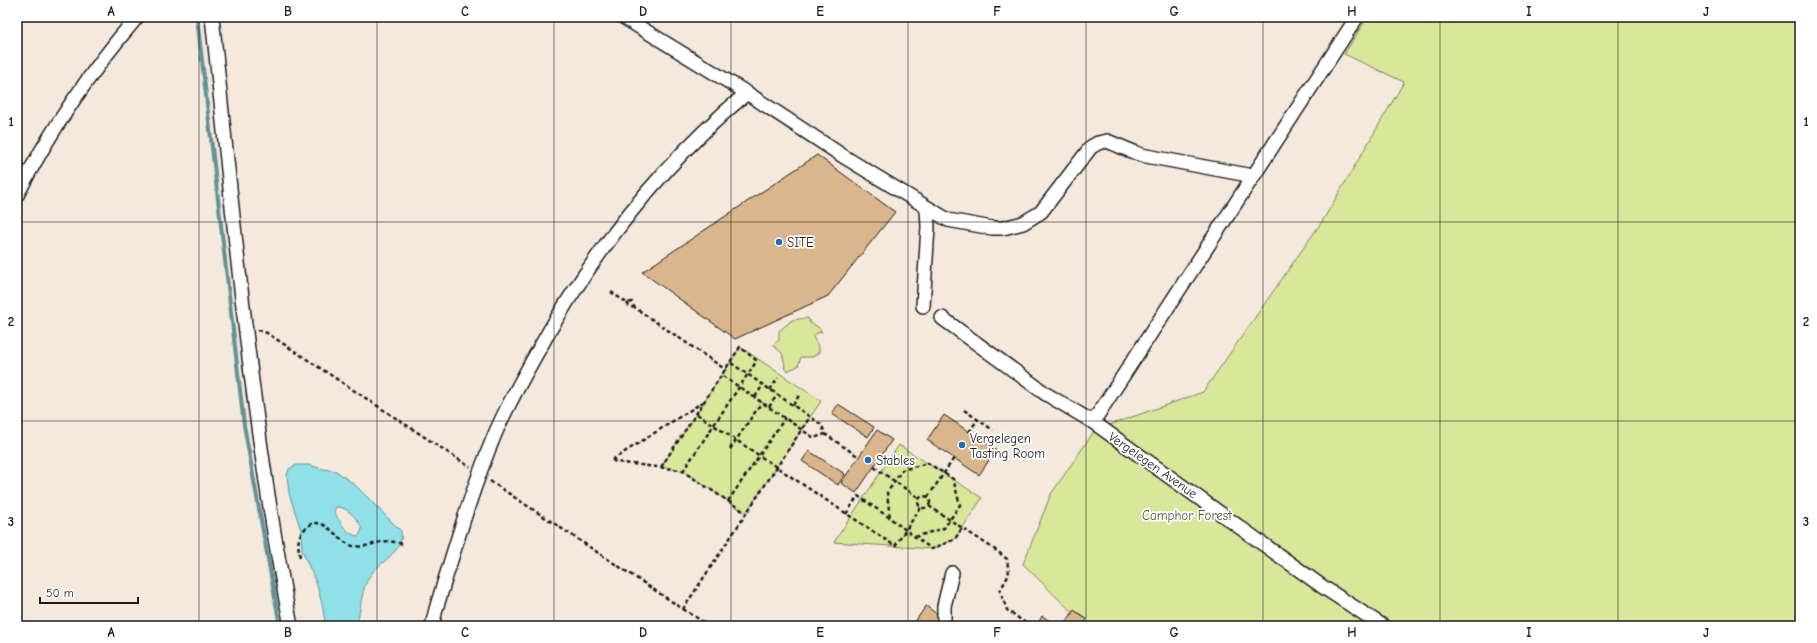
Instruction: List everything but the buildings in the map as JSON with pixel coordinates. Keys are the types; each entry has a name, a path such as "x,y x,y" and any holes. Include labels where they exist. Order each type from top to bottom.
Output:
{"street":[{"path":"17,195 68,107 92,72 137,17"},
{"path":"212,17 246,326 277,555 291,626"},
{"path":"623,17 747,93 846,158 948,220 992,228 1003,228 1023,223 1041,212 1090,147 1102,142 1111,143 1141,155 1253,176"},
{"path":"1092,422 1357,17"},
{"path":"432,626 436,609 480,474 495,435 517,388 548,333 616,230 660,177 718,117 747,93"},
{"path":"923,306 928,227 927,208"},
{"name":"Vergelegen Avenue","path":"942,318 1046,394 1092,422 1323,587 1383,626"},
{"path":"944,626 944,606 952,573"}],"path":[{"path":"611,292 627,303 632,302 634,307 726,370"},
{"path":"246,326 267,333 710,626"},
{"path":"661,467 731,364 740,347 756,360 683,471"},
{"path":"731,364 822,425 825,434 859,457"},
{"path":"723,376 814,438 825,434"},
{"path":"770,390 778,378"},
{"path":"755,398 763,385"},
{"path":"769,407 777,394"},
{"path":"793,405 800,394"},
{"path":"705,401 612,460 616,462 683,471 746,513"},
{"path":"730,449 762,402"},
{"path":"964,410 993,430"},
{"path":"697,414 895,546 921,507"},
{"path":"683,609 775,467 810,417"},
{"path":"728,501 784,418"},
{"path":"969,432 978,419"},
{"path":"929,506 930,500 928,497 954,458"},
{"path":"890,518 887,493 902,470 928,463 953,479 960,505 944,528 915,537"},
{"path":"874,467 919,498"},
{"path":"919,498 924,495 928,497"},
{"path":"846,514 858,496 932,549 955,539 962,528"},
{"path":"919,498 918,502 921,507"},
{"path":"929,506 1007,559 1009,574 1000,591 1007,610 1030,626"},
{"path":"921,507 925,508 929,506"},
{"path":"300,557 298,540 300,535 308,526 314,524 323,525 351,545 360,546 382,541 402,544"}],"green space":[{"name":"Camphor Forest","path":"1368,17 1800,17 1800,626 1086,626 1023,564 1051,494 1095,430 1203,392 1323,220 1404,82 1344,54"},
{"path":"808,318 810,323 818,327 822,332 813,336 819,347 819,352 813,357 801,357 798,366 787,371 784,368 785,365 782,353 773,345 779,340 779,331 792,320"},
{"path":"740,347 821,401 746,513 683,471 661,467"},
{"path":"899,445 982,498 955,539 932,549 834,542"}],"water":[{"path":"296,465 309,465 336,471 355,485 401,531 400,544 392,555 372,573 365,585 356,626 326,626 317,585 302,550 301,530 289,493 287,475 289,469","holes":["336,507 340,507 352,514 358,522 362,529 359,536 347,530 338,519 334,511"]}],"waterway":[{"path":"197,17 244,425 280,626"}],"place":[{"name":"SITE","path":"779,242"},
{"name":"Vergelegen Tasting Room","path":"962,445"},
{"name":"Stables","path":"868,460"}]}
